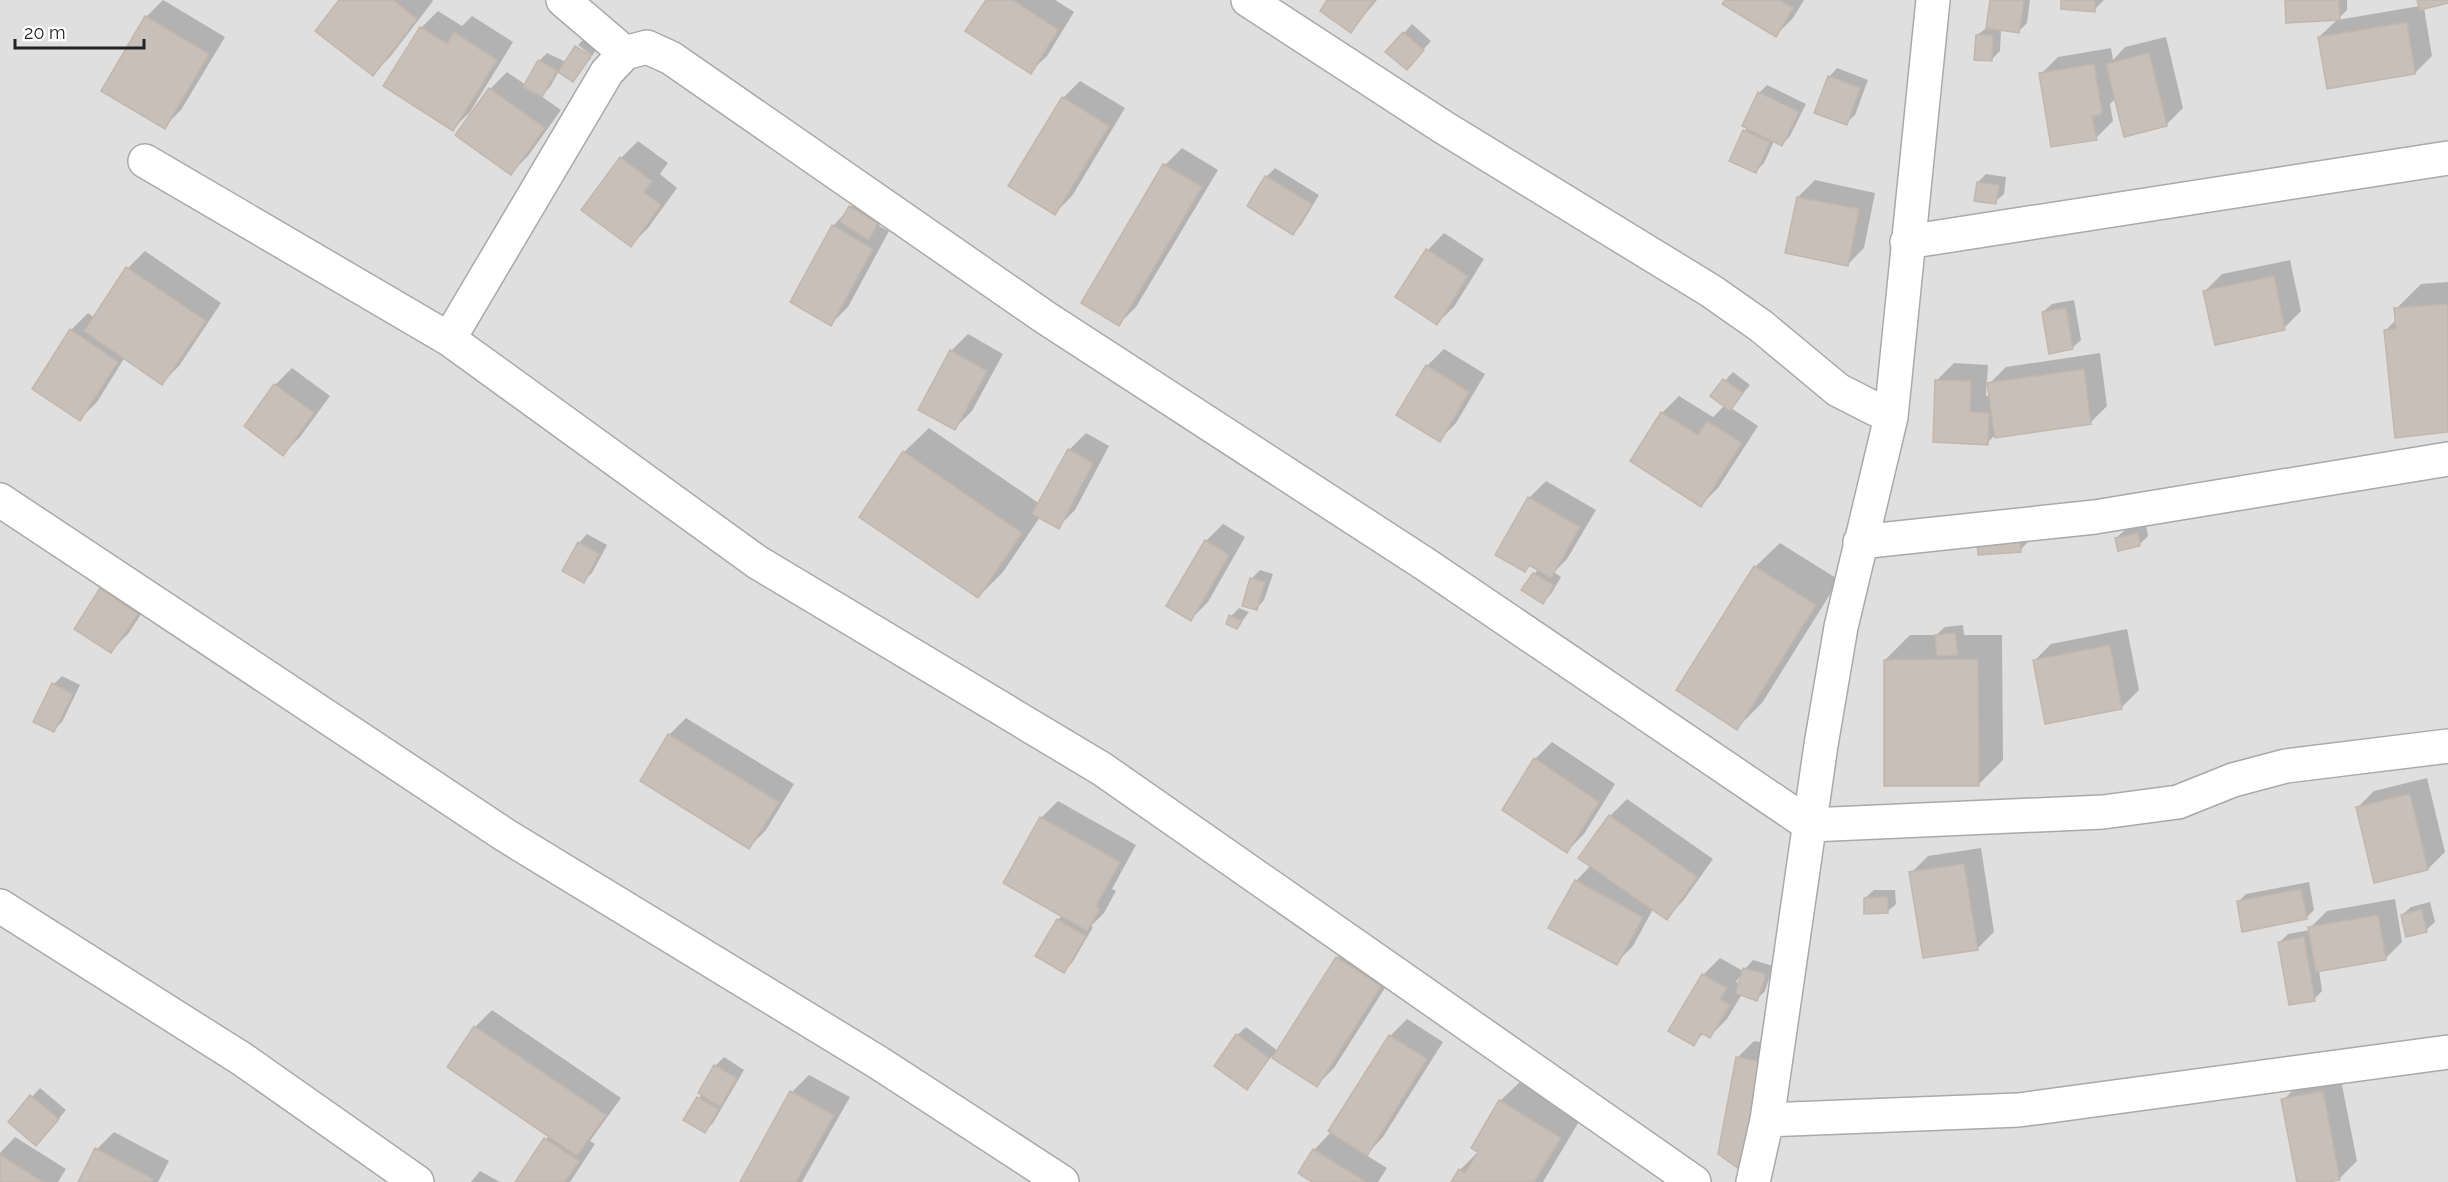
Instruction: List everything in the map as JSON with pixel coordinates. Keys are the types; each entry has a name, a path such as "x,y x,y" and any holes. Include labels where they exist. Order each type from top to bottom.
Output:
{"street":[{"path":"563,0 625,53"},
{"path":"1248,0 1443,127 1712,291 1761,326 1838,390 1891,417"},
{"path":"1753,1182 1767,1120 1839,639 1891,417 1933,0"},
{"path":"449,339 606,72 625,53 647,47 671,58 1046,318 1425,564 1810,825 2103,812 2178,802 2233,780 2286,766 2448,746"},
{"path":"1907,242 2448,158"},
{"path":"145,161 449,339 757,562 1102,769 1694,1182"},
{"path":"1860,542 2095,517 2448,459"},
{"path":"0,500 505,835 879,1062 1062,1182"},
{"path":"0,906 242,1059 417,1182"},
{"path":"1767,1120 2019,1110 2448,1052"}],"shaded area":[{"path":"0,0 2448,0 2448,1182 0,1182"}],"building":[{"path":"339,0 393,0 417,19 373,76 315,31"},
{"path":"986,0 1013,0 1058,30 1031,74 965,31"},
{"path":"1327,0 1374,0 1351,33 1320,11"},
{"path":"1725,0 1780,0 1793,8 1776,37 1722,4"},
{"path":"1990,0 2024,0 2019,33 1986,28"},
{"path":"2061,0 2095,0 2095,12 2061,9"},
{"path":"2285,0 2339,0 2340,20 2286,23"},
{"path":"2417,0 2448,0 2448,3 2420,10"},
{"path":"145,16 209,54 165,129 101,91"},
{"path":"2407,22 2415,74 2327,89 2318,37"},
{"path":"420,27 447,44 454,32 497,60 453,131 383,86"},
{"path":"1403,32 1424,50 1407,70 1385,52"},
{"path":"1976,35 1993,35 1992,61 1974,60"},
{"path":"575,46 591,56 573,82 558,72"},
{"path":"2149,53 2167,126 2124,137 2106,64"},
{"path":"538,60 557,70 542,97 523,87"},
{"path":"2094,64 2102,114 2092,116 2097,140 2051,147 2039,73"},
{"path":"1828,76 1860,88 1847,125 1814,113"},
{"path":"489,88 545,128 511,175 455,135"},
{"path":"1758,92 1799,112 1782,146 1742,126"},
{"path":"1062,97 1109,126 1055,215 1008,186"},
{"path":"1743,130 1770,142 1756,173 1729,161"},
{"path":"620,157 652,181 644,192 661,205 631,247 581,210"},
{"path":"1163,164 1202,187 1119,326 1081,303"},
{"path":"1265,176 1312,204 1293,235 1247,206"},
{"path":"1977,182 1999,185 1996,204 1974,201"},
{"path":"1797,197 1859,209 1848,266 1785,253"},
{"path":"849,206 878,223 869,240 840,222"},
{"path":"832,225 873,249 831,326 790,302"},
{"path":"1426,249 1468,276 1437,325 1395,297"},
{"path":"126,267 206,321 162,385 84,331"},
{"path":"2274,276 2285,330 2215,345 2203,291"},
{"path":"2448,304 2448,432 2395,438 2384,330 2396,329 2394,308"},
{"path":"2066,308 2073,349 2049,354 2042,312"},
{"path":"70,329 118,362 80,421 32,389"},
{"path":"950,350 987,371 955,430 918,410"},
{"path":"1426,365 1469,392 1440,442 1396,415"},
{"path":"2084,369 2091,424 1995,438 1987,383"},
{"path":"1723,379 1743,393 1730,411 1710,396"},
{"path":"1935,380 1971,381 1970,412 1989,413 1988,445 1933,442"},
{"path":"274,384 314,413 283,456 244,426"},
{"path":"1661,412 1698,435 1707,421 1742,443 1701,507 1630,461"},
{"path":"1068,449 1093,463 1059,529 1032,514"},
{"path":"903,451 1022,533 978,598 859,517"},
{"path":"1528,497 1580,527 1551,578 1529,565 1525,572 1495,555"},
{"path":"2019,527 2021,552 1978,555 1976,530"},
{"path":"2138,533 2140,546 2118,551 2115,538"},
{"path":"1205,540 1229,555 1191,621 1166,606"},
{"path":"578,542 599,554 584,583 562,571"},
{"path":"1754,566 1816,605 1737,730 1676,690"},
{"path":"1533,573 1554,585 1543,604 1521,590"},
{"path":"1250,578 1265,582 1257,610 1242,606"},
{"path":"100,588 138,614 111,653 74,629"},
{"path":"1229,615 1242,621 1237,629 1226,624"},
{"path":"1955,633 1958,655 1937,656 1935,635"},
{"path":"2110,645 2122,709 2045,724 2033,660"},
{"path":"1978,659 1979,786 1884,786 1884,660"},
{"path":"52,683 73,694 54,732 33,722"},
{"path":"668,734 779,802 749,849 640,781"},
{"path":"1534,758 1599,802 1567,853 1502,810"},
{"path":"2410,794 2428,870 2374,883 2356,807"},
{"path":"1609,815 1697,877 1667,920 1578,858"},
{"path":"1040,817 1120,862 1096,906 1100,909 1087,931 1003,883"},
{"path":"1964,864 1978,950 1923,958 1909,872"},
{"path":"1575,880 1643,917 1617,965 1548,928"},
{"path":"2301,889 2307,919 2242,932 2237,901"},
{"path":"1887,897 1888,913 1864,914 1864,898"},
{"path":"2422,909 2427,932 2406,937 2401,915"},
{"path":"2378,915 2386,960 2316,972 2308,927"},
{"path":"1057,919 1086,936 1064,973 1035,956"},
{"path":"2304,937 2315,1001 2289,1005 2278,942"},
{"path":"1336,957 1381,986 1317,1087 1272,1058"},
{"path":"1743,968 1766,974 1757,1001 1735,993"},
{"path":"1702,974 1727,988 1720,999 1730,1005 1710,1038 1701,1033 1694,1046 1668,1031"},
{"path":"474,1026 606,1115 577,1156 447,1067"},
{"path":"1236,1034 1269,1058 1247,1090 1214,1066"},
{"path":"1389,1035 1427,1059 1367,1156 1328,1131"},
{"path":"1736,1057 1768,1063 1746,1174 1718,1154"},
{"path":"714,1065 737,1078 720,1107 698,1093"},
{"path":"790,1091 834,1115 796,1182 740,1182"},
{"path":"2323,1091 2340,1180 2297,1182 2281,1099"},
{"path":"30,1095 59,1119 36,1146 8,1122"},
{"path":"697,1097 719,1109 705,1133 683,1120"},
{"path":"1499,1100 1561,1138 1534,1182 1451,1182 1459,1169 1465,1173 1478,1152 1471,1148"},
{"path":"544,1138 579,1161 565,1182 515,1182"},
{"path":"95,1148 153,1179 151,1182 78,1182"},
{"path":"1313,1149 1366,1182 1312,1182 1298,1173"},
{"path":"0,1155 43,1182 0,1182"}]}
